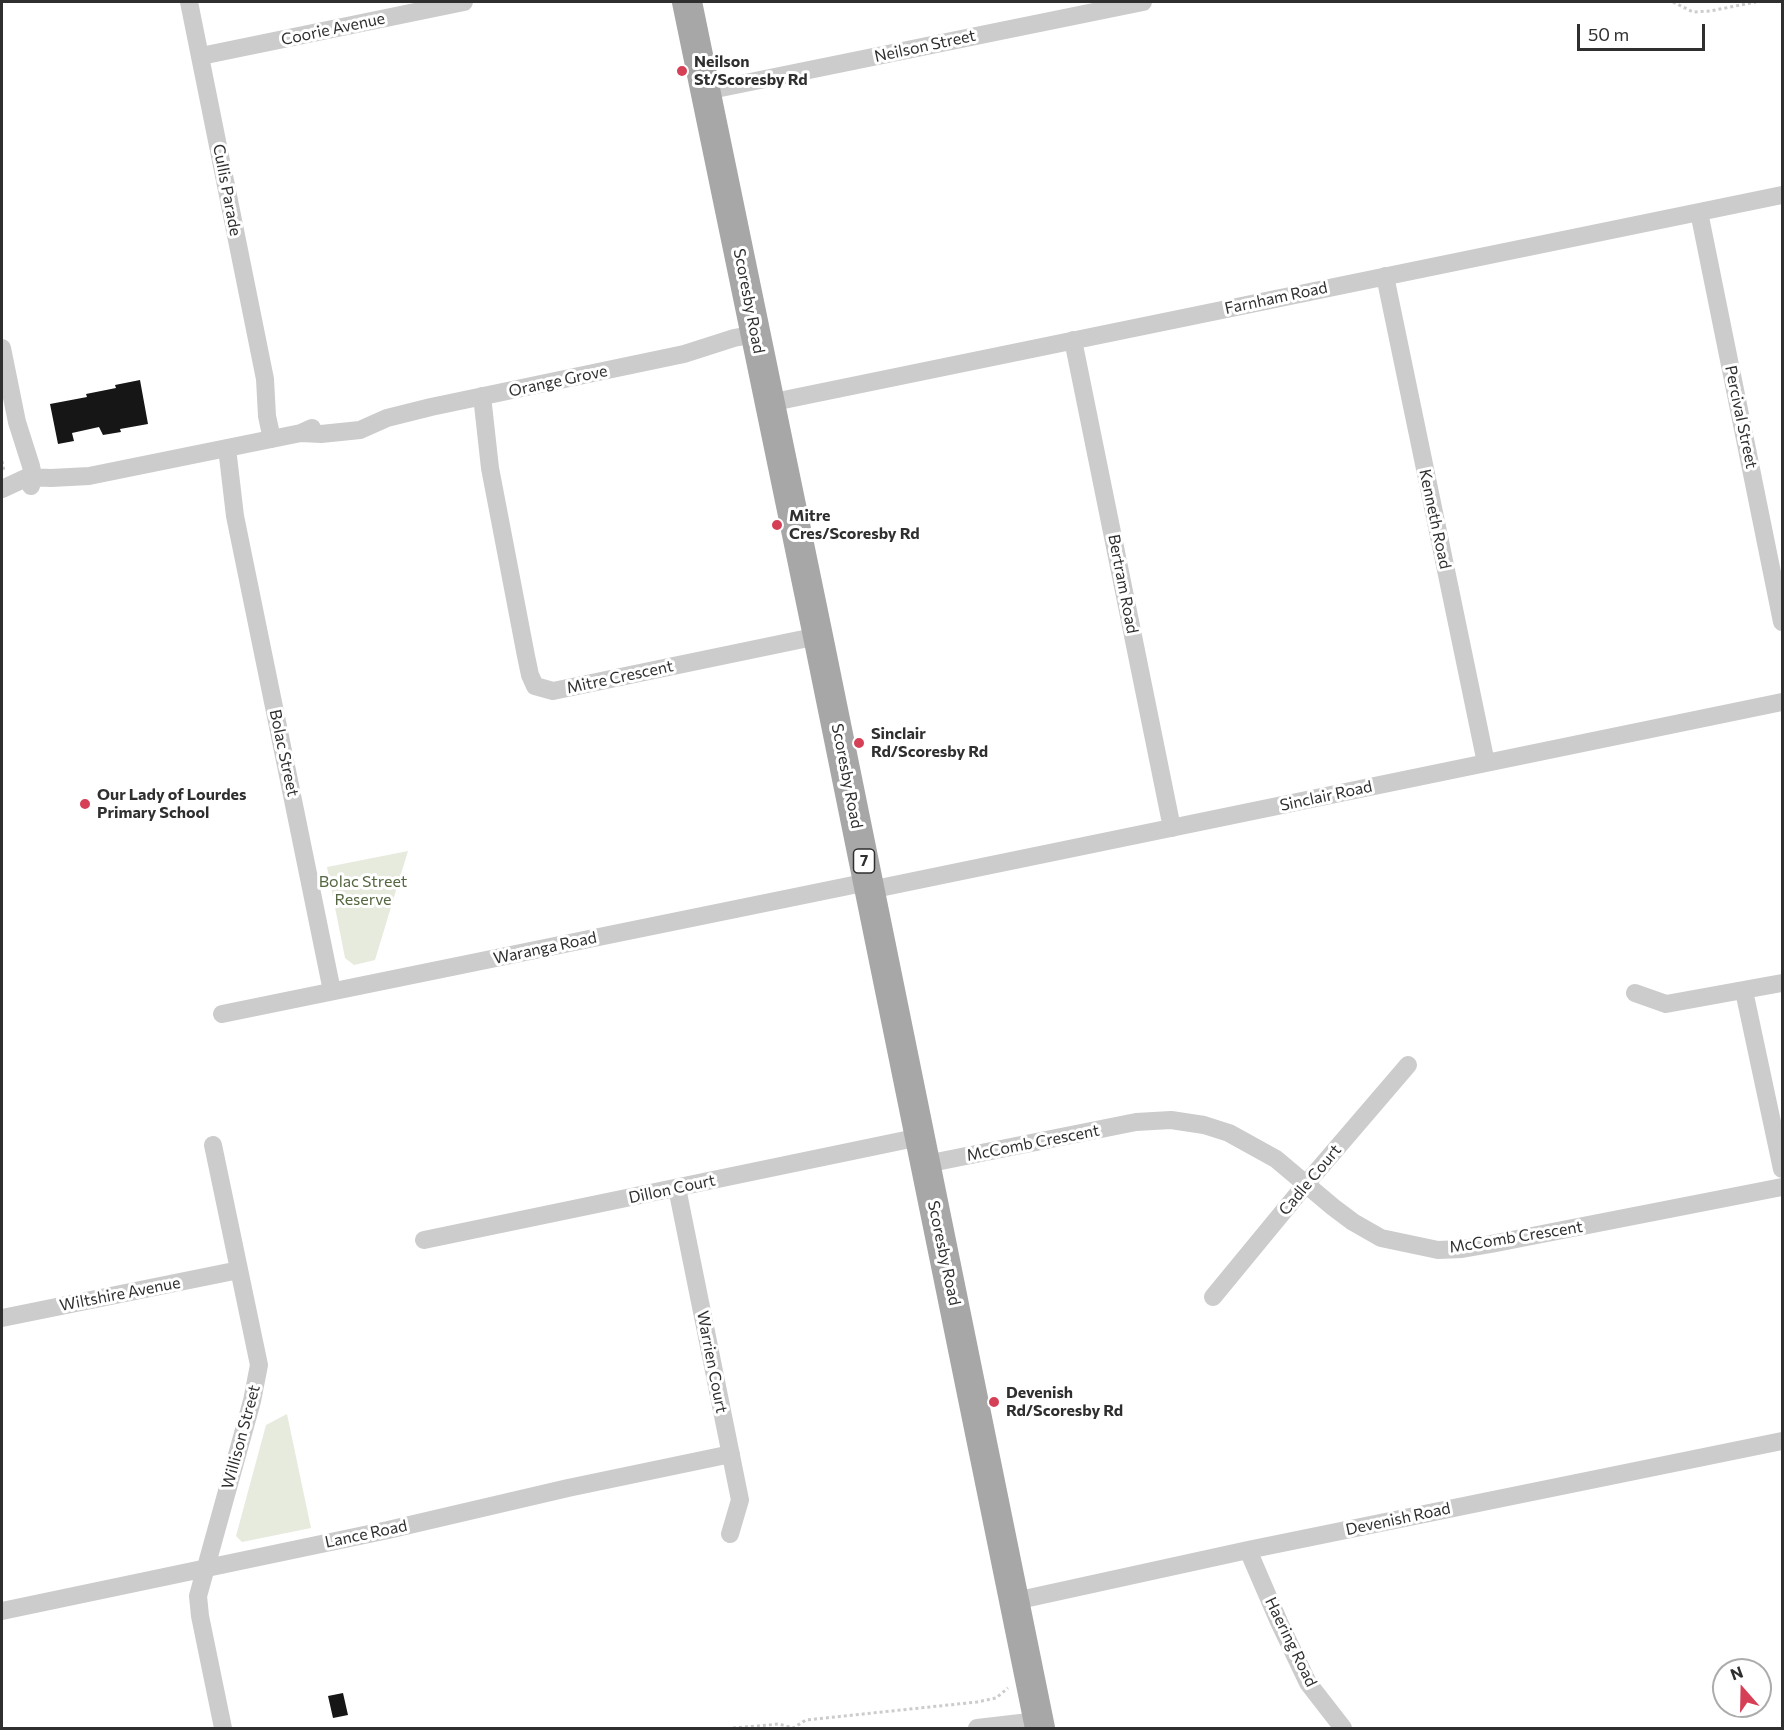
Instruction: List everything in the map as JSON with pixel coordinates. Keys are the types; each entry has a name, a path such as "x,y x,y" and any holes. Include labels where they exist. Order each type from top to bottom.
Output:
{"main road":[{"name":"Scoresby Road","path":"687,2 1039,1725"}],"street":[{"name":"Cullis Parade","path":"189,2 265,379 285,436"},
{"name":"Coorie Avenue","path":"201,56 464,2"},
{"name":"Neilson Street","path":"706,91 1143,2"},
{"name":"Farnham Road","path":"769,403 1782,195"},
{"name":"Percival Street","path":"1699,212 1782,622"},
{"name":"Kenneth Road","path":"1384,276 1486,763"},
{"name":"Orange Grove","path":"3,481 29,481 64,488 89,476 285,436 360,430 387,418 431,407 684,354 736,351 757,340"},
{"name":"Bertram Road","path":"1073,340 1172,828"},
{"path":"2,348 17,422 27,450 29,481"},
{"name":"Mitre Crescent","path":"476,397 526,656 535,686 554,691 818,636"},
{"name":"Bolac Street","path":"221,449 332,991"},
{"name":"Orange Grove","path":"2,500 29,481"},
{"name":"Sinclair Road","path":"869,886 1172,828 1782,702"},
{"name":"Waranga Road","path":"222,1014 869,886"},
{"path":"1635,993 1666,1004 1782,983"},
{"path":"1744,991 1782,1169"},
{"name":"Cadle Court","path":"1213,1297 1407,1065"},
{"name":"McComb Crescent","path":"923,1150 1136,1122 1171,1120 1204,1125 1249,1142 1276,1158 1353,1222 1381,1238 1438,1250 1491,1244 1782,1186"},
{"name":"Willison Street","path":"213,1144 259,1365 252,1401 198,1596 223,1728"},
{"name":"Dillon Court","path":"424,1240 677,1188 923,1150"},
{"name":"Warrien Court","path":"677,1188 740,1500 730,1534"},
{"name":"Wiltshire Avenue","path":"2,1318 238,1270"},
{"name":"Devenish Road","path":"1015,1601 1248,1550 1782,1443"},
{"name":"Lance Road","path":"2,1611 388,1530 568,1488 731,1454"},
{"name":"Haering Road","path":"1248,1550 1308,1683 1343,1728"},
{"path":"977,1728 1039,1725"}],"path":[{"path":"1673,2 1693,12 1756,2"},
{"path":"2,461 3,481"},
{"path":"733,1728 779,1724 793,1728 806,1720 977,1702 996,1698 1008,1688"}],"green space":[{"name":"Bolac Street Reserve","path":"408,851 375,960 354,965 345,958 327,867"},
{"path":"287,1414 311,1528 242,1542 236,1536 266,1425"}],"building":[{"path":"140,380 148,424 103,435 99,427 72,433 74,441 58,444 50,404 87,397 86,394"},
{"path":"343,1693 348,1715 333,1718 328,1696"}],"place":[{"name":"Neilson St/Scoresby Rd","path":"682,71"},
{"name":"Mitre Cres/Scoresby Rd","path":"777,525"},
{"name":"Sinclair Rd/Scoresby Rd","path":"859,743"},
{"name":"Our Lady of Lourdes Primary School","path":"85,804"},
{"name":"Devenish Rd/Scoresby Rd","path":"994,1402"}]}
